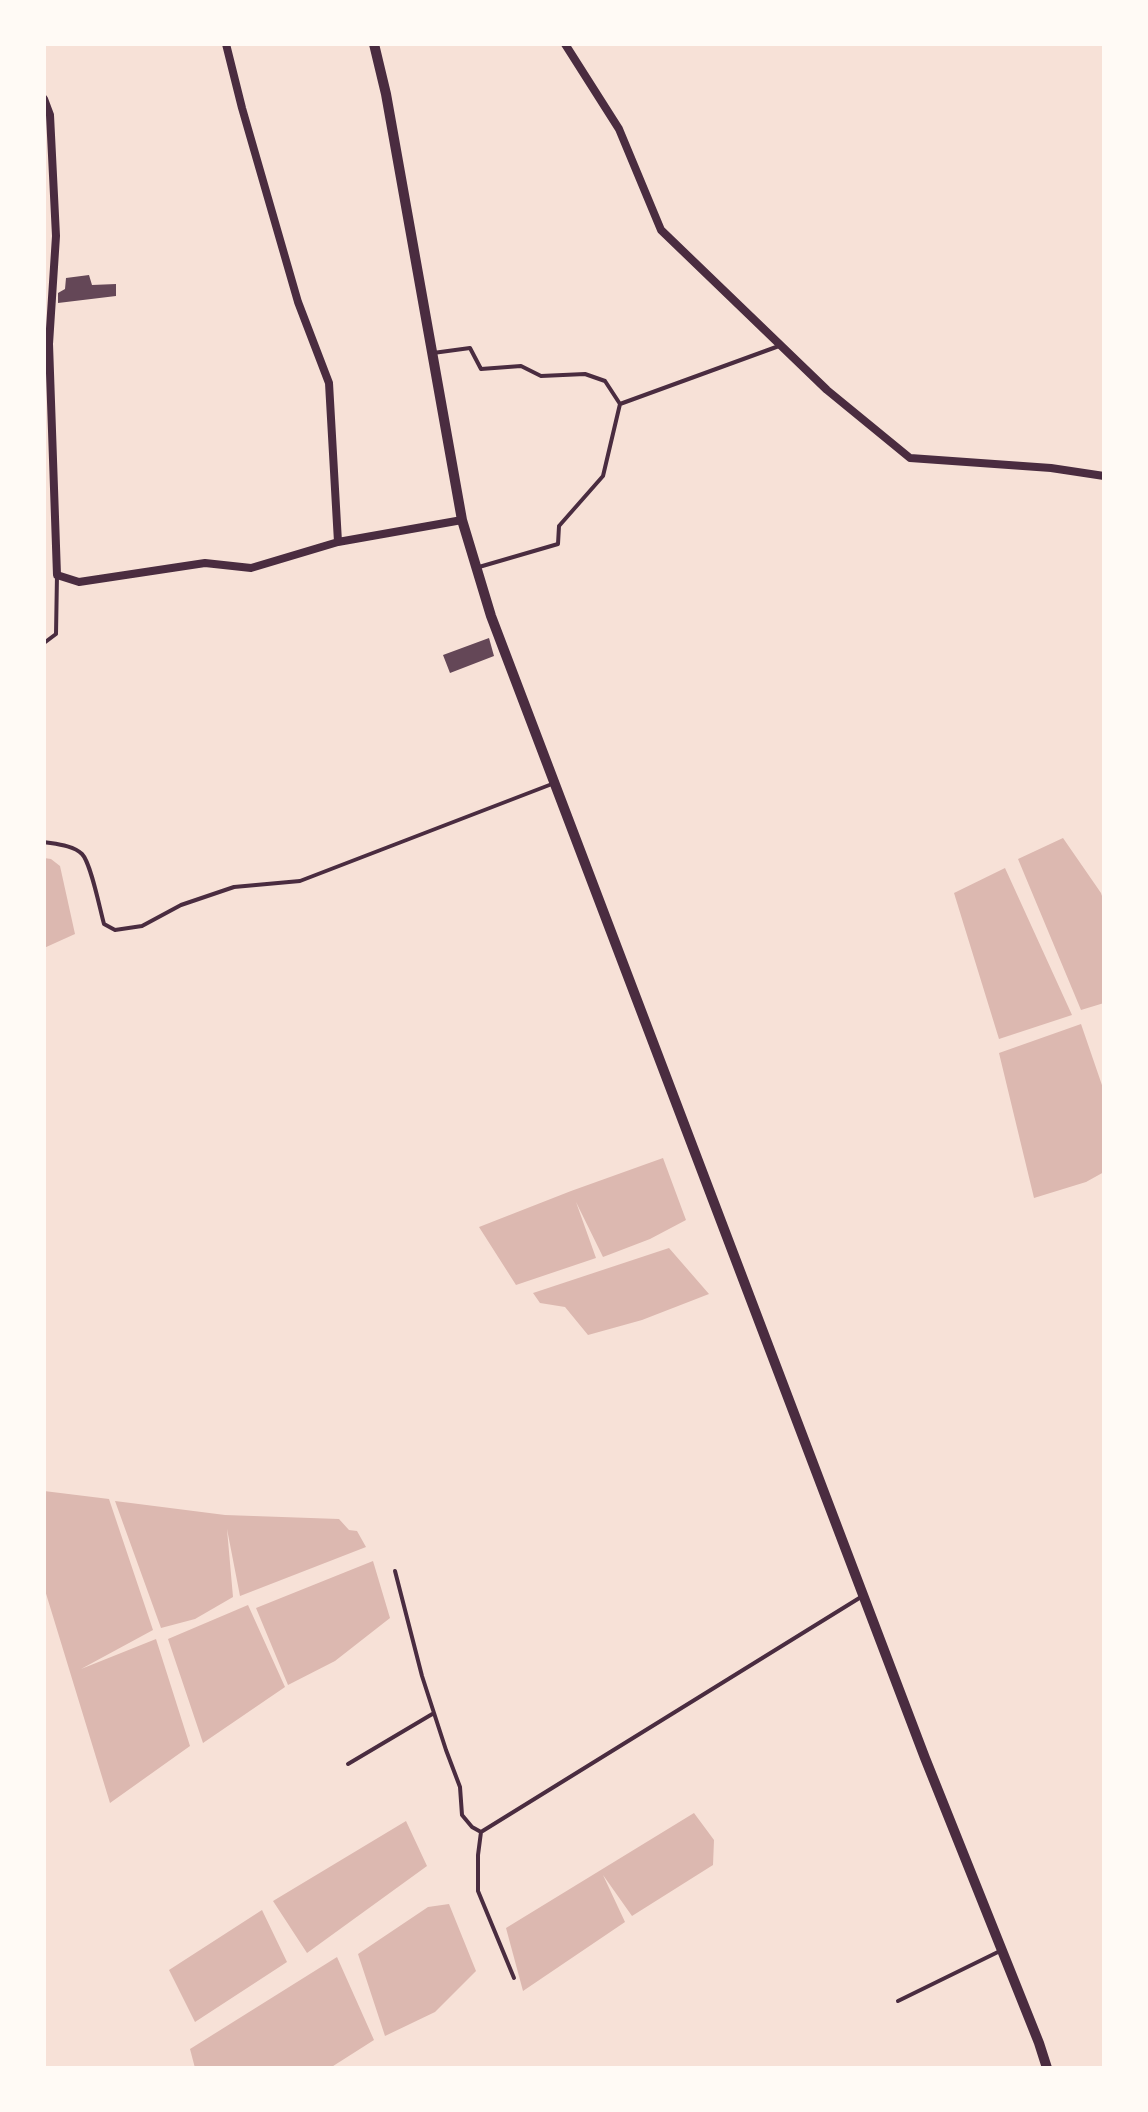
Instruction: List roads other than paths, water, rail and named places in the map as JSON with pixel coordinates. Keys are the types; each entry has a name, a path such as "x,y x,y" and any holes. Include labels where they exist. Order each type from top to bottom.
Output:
{"street":[{"path":"226,44 298,302 329,383 338,542"},
{"path":"374,44 386,94 462,520 491,616 930,1772 1047,2068"},
{"path":"565,44 619,129 661,230 827,390 910,458 1051,468 1104,476"},
{"path":"44,99 50,115 56,236 49,344 49,484 57,575 79,582 205,563 251,568 338,542 462,520"}],"lane":[{"path":"620,404 781,346"},
{"path":"433,353 470,348 481,369 521,366 541,376 585,374 605,381 620,404 603,476 559,526 558,544 477,568"},
{"path":"44,643 56,634 57,575"},
{"path":"44,842 69,847 82,854 104,924 115,930 142,926 181,905 234,887 300,881 554,784"},
{"path":"395,1571 422,1676 460,1787 462,1815 481,1832"},
{"path":"481,1832 863,1596"},
{"path":"348,1764 434,1713"},
{"path":"481,1832 478,1891 514,1978"},
{"path":"898,2001 1002,1950"}]}
